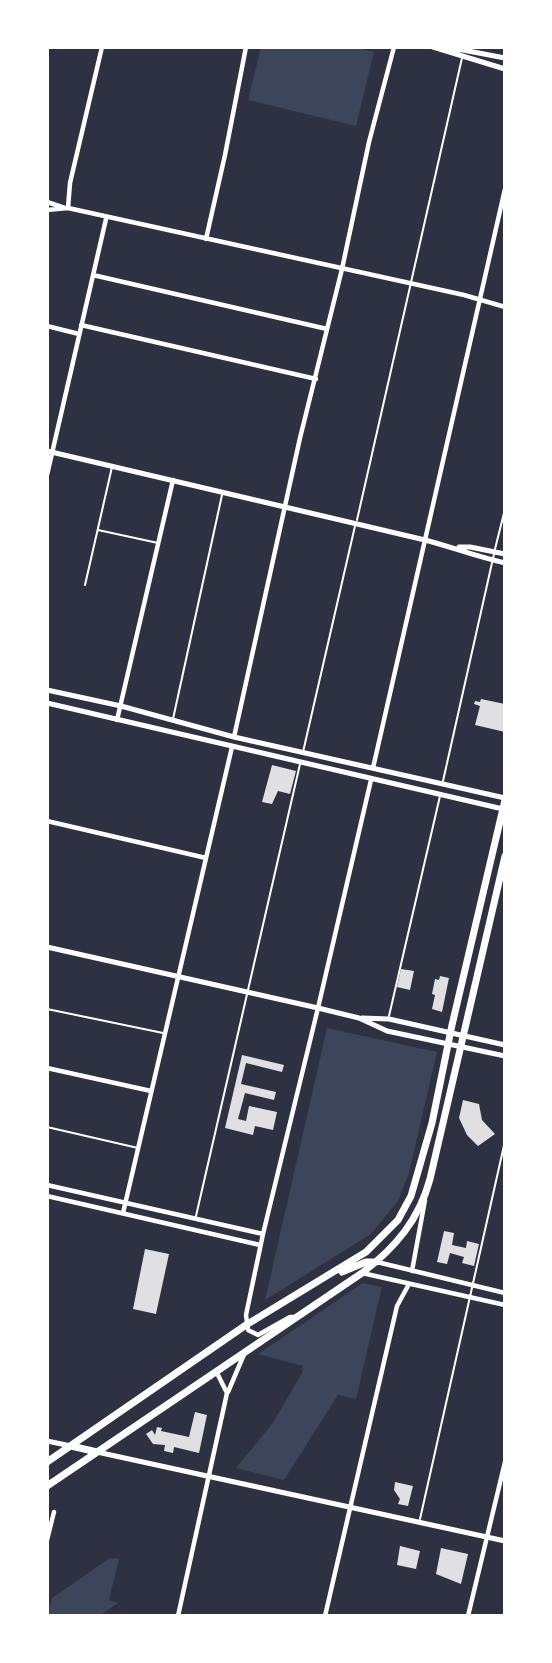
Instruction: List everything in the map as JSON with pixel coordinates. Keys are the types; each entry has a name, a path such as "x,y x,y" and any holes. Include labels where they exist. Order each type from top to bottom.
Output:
{"highway":[{"path":"47,1462 246,1325 316,1284 379,1242 398,1220 411,1196 432,1123 505,799"},
{"path":"47,1486 362,1273 403,1236 425,1200 505,856"},
{"path":"316,1284 366,1262 376,1262"},
{"path":"71,1446 97,1452"}],"street":[{"path":"67,209 70,183 102,47"},
{"path":"206,239 246,47"},
{"path":"435,47 464,48 505,58"},
{"path":"435,47 505,69"},
{"path":"123,1213 232,747 300,437 328,329 369,142 393,48"},
{"path":"296,1317 290,1317 262,1335 250,1332 246,1325 262,1234 318,1008 505,189"},
{"path":"47,202 106,219 411,284 505,307"},
{"path":"47,210 67,209"},
{"path":"47,475 50,451 106,219"},
{"path":"93,275 328,329"},
{"path":"81,325 316,379"},
{"path":"47,326 79,334"},
{"path":"50,451 356,523 505,563"},
{"path":"117,720 173,480"},
{"path":"456,548 470,547 505,554"},
{"path":"47,690 121,706 234,737 505,799"},
{"path":"47,703 503,809"},
{"path":"440,795 442,784"},
{"path":"47,821 206,858"},
{"path":"47,947 318,1008 359,1018 387,1031 505,1056"},
{"path":"359,1018 389,1019 505,1045"},
{"path":"47,1068 151,1091"},
{"path":"47,1185 262,1234"},
{"path":"47,1196 260,1245"},
{"path":"412,1271 425,1200"},
{"path":"376,1262 505,1293"},
{"path":"362,1273 505,1305"},
{"path":"325,1616 397,1306 409,1284"},
{"path":"178,1616 227,1393 245,1352"},
{"path":"216,1371 227,1393"},
{"path":"47,1441 71,1446"},
{"path":"97,1452 505,1541"},
{"path":"468,1616 505,1462"},
{"path":"47,1540 54,1512"}],"lane":[{"path":"303,752 462,57"},
{"path":"85,584 112,466"},
{"path":"173,721 223,491"},
{"path":"442,784 505,509"},
{"path":"97,530 159,543"},
{"path":"195,1219 300,763"},
{"path":"389,1019 440,795"},
{"path":"47,1009 165,1033"},
{"path":"47,1127 138,1148"},
{"path":"419,1522 505,1141"}],"shaded area":[{"path":"261,47 355,47 374,52 356,126 248,100"},
{"path":"327,1028 437,1052 409,1173 398,1201 371,1234 265,1300"},
{"path":"363,1283 382,1287 356,1399 338,1395 284,1480 236,1468 272,1424 302,1373 303,1366 258,1354"},
{"path":"110,1558 119,1559 109,1600 118,1603 99,1616 47,1616 52,1598"}],"building":[{"path":"481,699 505,704 505,732 475,725 480,706 474,704"},
{"path":"272,765 296,771 290,794 278,791 272,804 262,802"},
{"path":"401,969 414,971 410,990 397,987"},
{"path":"440,976 449,978 442,1012 432,1009 435,979 439,980"},
{"path":"242,1055 284,1065 282,1072 246,1063 241,1084 276,1092 274,1100 245,1093 238,1119 246,1121 249,1106 277,1112 273,1130 255,1126 253,1135 225,1128"},
{"path":"463,1100 479,1104 482,1120 495,1134 478,1146 467,1135 459,1118"},
{"path":"444,1231 454,1233 452,1245 466,1248 467,1241 479,1244 474,1266 462,1263 464,1257 450,1253 447,1264 437,1262"},
{"path":"145,1249 169,1254 156,1314 133,1309"},
{"path":"195,1412 207,1415 199,1453 174,1447 173,1453 164,1451 165,1445 153,1444 146,1434 152,1430 155,1435 157,1427 162,1428 161,1431 189,1437"},
{"path":"395,1482 413,1486 408,1506 398,1504 400,1499 394,1490"},
{"path":"400,1546 420,1551 416,1569 397,1565"},
{"path":"441,1548 468,1554 461,1584 436,1574"}]}
